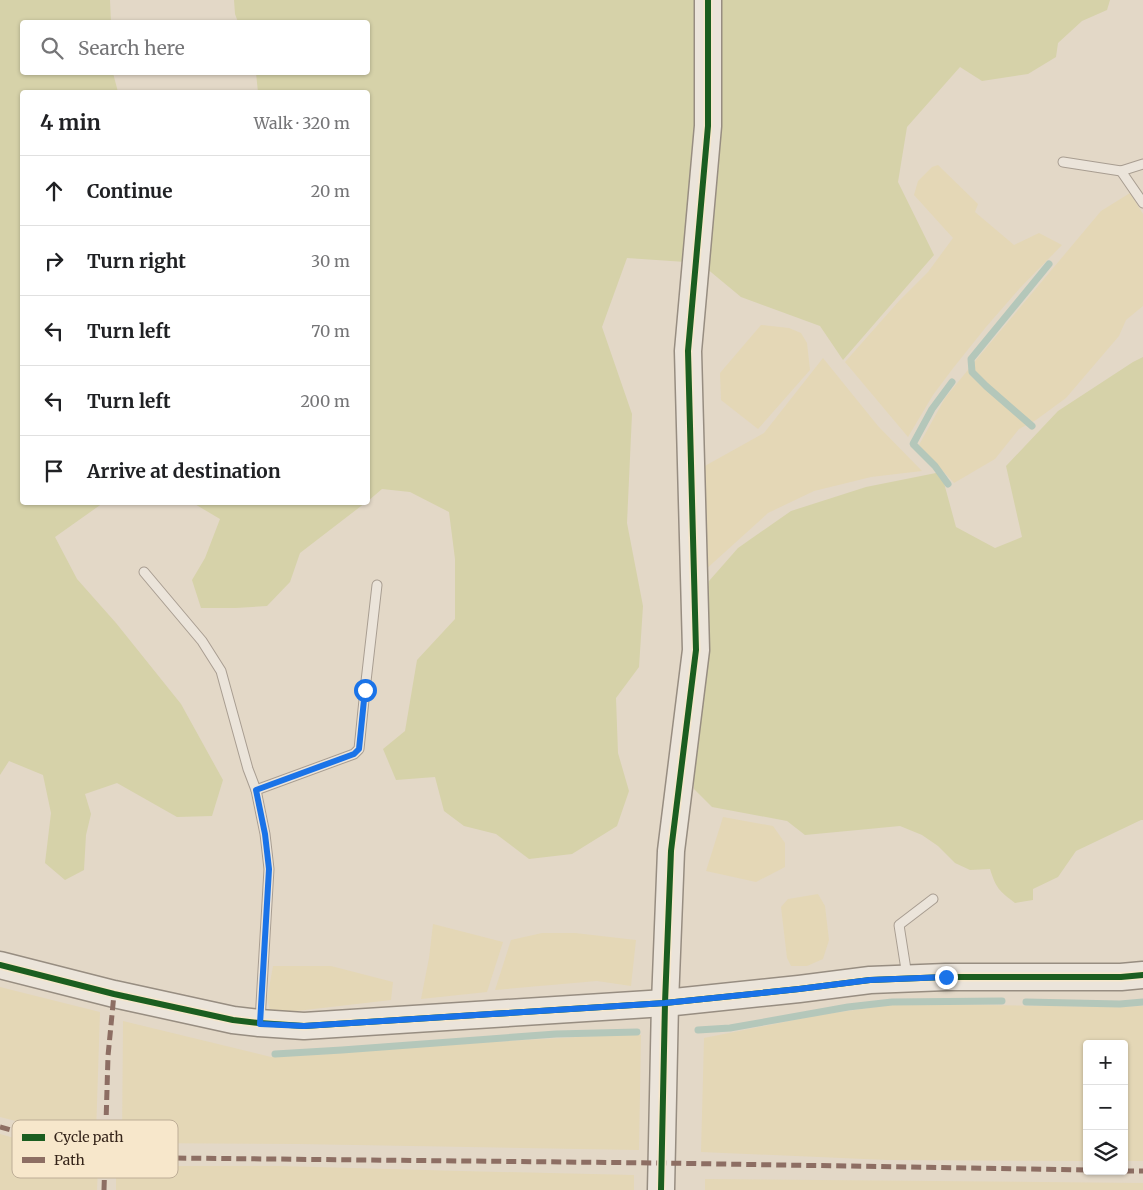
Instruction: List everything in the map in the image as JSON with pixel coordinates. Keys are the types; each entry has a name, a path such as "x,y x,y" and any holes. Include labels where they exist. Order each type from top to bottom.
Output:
{"street":[{"path":"661,1190 665,1003 671,851 696,650 688,351 708,126 708,0"},
{"path":"0,965 114,994 233,1020 260,1024 304,1026 665,1003 870,980 946,977 1121,978 1143,975"}],"lane":[{"path":"1063,162 1121,172 1143,164"},
{"path":"1121,172 1143,203"},
{"path":"144,572 202,641 221,671 248,769 256,790 265,834 269,869 260,1024"},
{"path":"256,790 354,754 359,749 377,585"},
{"path":"908,979 899,925 933,899"}],"shaded area":[{"path":"0,0 110,0 111,20 20,20 20,75 114,75 117,90 20,90 20,505 100,505 55,537 77,579 116,623 181,704 223,780 212,816 177,817 117,783 85,794 91,814 86,835 84,870 65,880 45,863 51,813 43,775 9,761 0,775"},
{"path":"234,0 1110,0 1107,10 1082,21 1058,43 1056,57 1028,74 982,81 960,67 907,127 898,182 934,255 843,360 820,326 741,297 700,263 627,258 602,327 632,414 627,523 643,606 639,667 616,698 618,753 629,791 617,826 572,854 529,859 496,834 464,826 444,811 435,777 396,780 383,749 405,731 417,660 455,619 455,559 449,512 410,492 382,489 370,499 370,90 258,90 256,75 370,75 370,20 237,20"},
{"path":"938,165 978,204 975,212 1014,245 1039,233 1062,245 1020,288 986,327 933,395 908,437 845,362 899,301 928,272 953,238 914,195 918,181 932,167"},
{"path":"1130,193 1143,214 1143,306 1126,320 1119,336 1066,398 1036,420 1019,429 995,459 954,483 919,445 945,398 1101,211"},
{"path":"761,325 789,328 801,333 807,343 810,370 758,429 721,400 720,373"},
{"path":"1143,357 1143,820 1076,851 1058,877 1033,889 1033,900 1015,903 999,889 990,869 970,870 955,863 938,846 922,835 900,826 805,835 787,821 712,807 694,789 693,723 704,613 709,581 738,548 791,511 866,487 941,472 956,527 995,548 1022,537 1006,466 1058,411"},
{"path":"823,358 878,426 922,471 871,477 814,491 768,513 704,571 703,467 764,433"},
{"path":"196,505 362,505 300,553 290,582 267,606 201,608 192,580 205,558 220,519"},
{"path":"723,817 773,826 785,843 785,867 756,882 706,871"},
{"path":"818,894 825,906 829,940 823,959 807,966 791,966 787,958 781,907 788,899"},
{"path":"433,924 503,942 487,992 421,999"},
{"path":"542,933 575,933 636,940 631,986 597,981 495,990 511,940"},
{"path":"273,966 331,966 393,982 391,1000 288,1012 270,1010 267,999"},
{"path":"0,987 100,1012 96,1120 12,1120 0,1117"},
{"path":"891,1005 1143,1006 1143,1161 1128,1161 1128,1040 1083,1040 1083,1161 887,1160 701,1152 704,1038 819,1015"},
{"path":"123,1021 271,1057 439,1045 641,1035 639,1150 178,1143 178,1120 122,1120"},
{"path":"0,1134 12,1137 12,1178 98,1178 97,1190 0,1190"},
{"path":"178,1166 279,1166 634,1175 634,1190 116,1190 116,1178 178,1178"},
{"path":"705,1179 1143,1183 1143,1190 705,1190"}],"waterway":[{"path":"1032,426 972,372 971,359 1049,264"},
{"path":"948,484 935,466 913,444 932,409 952,382"},
{"path":"698,1030 730,1028 848,1007 892,1002 1002,1001"},
{"path":"1026,1002 1120,1004 1143,1002"},
{"path":"275,1054 556,1034 637,1032"}],"marked path":[{"path":"106,1120 108,1056 114,994"},
{"path":"0,1127 12,1130"},
{"path":"178,1158 1083,1170"},
{"path":"1128,1171 1143,1171"},
{"path":"104,1178 104,1190"}],"cycle path":[{"path":"661,1190 665,1003 671,851 696,650 688,351 708,126 708,0"},
{"path":"0,965 114,994 233,1020 304,1026 665,1003 870,980 946,977 1121,977 1143,975"}],"route":[{"path":"365,690 359,749 354,754 256,790 265,834 269,869 260,1024 304,1026 665,1003 870,980 946,977"}]}
